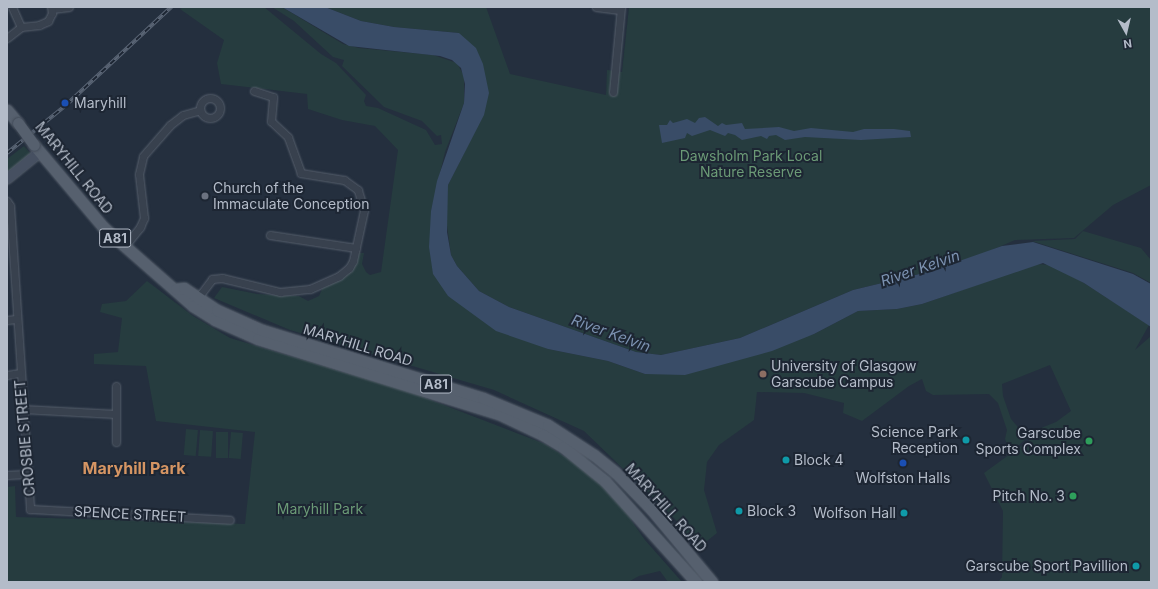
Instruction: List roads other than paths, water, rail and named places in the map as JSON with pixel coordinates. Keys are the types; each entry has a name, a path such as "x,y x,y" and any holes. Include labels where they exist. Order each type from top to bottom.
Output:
{"main road":[{"name":"MARYHILL ROAD","path":"7,110 88,212 124,247 176,289 184,288 196,302 216,320 258,339 523,413 548,425 594,455 651,509 712,582"},
{"name":"MARYHILL ROAD","path":"408,381 499,414 563,447 605,481 696,582"}],"street":[{"path":"12,7 20,27"},
{"path":"7,38 20,27 44,24 50,17 52,8 69,7"},
{"path":"596,7 620,9 613,92"},
{"path":"196,302 212,279 222,278 280,292 296,292 327,283 349,268 356,248 364,210 358,190 344,180 301,173 288,137 272,121 273,97 254,91"},
{"path":"124,247 140,227 144,218 139,174 143,156 170,125 183,115 200,110"},
{"path":"7,179 37,148"},
{"name":"CROSBIE STREET","path":"7,201 10,206 19,373 30,509"},
{"path":"270,235 356,248"},
{"path":"7,320 16,319"},
{"path":"7,375 19,373"},
{"path":"116,386 116,442"},
{"path":"22,409 116,414"},
{"path":"7,475 26,474"},
{"name":"SPENCE STREET","path":"30,509 230,520"}],"water":[{"name":"River Kelvin","path":"282,7 325,7 361,21 394,27 459,33 476,48 483,64 489,93 484,115 448,185 447,232 451,255 457,266 479,291 509,307 636,352 661,355 740,338 853,290 928,272 1002,246 1033,242 1133,274 1151,284 1151,327 1084,283 1043,263 922,304 897,309 858,311 814,334 772,351 685,375 645,374 608,361 548,349 496,331 448,296 433,274 429,247 431,211 437,181 464,103 465,84 461,68 452,60 440,56 349,46"},
{"path":"705,117 718,126 722,123 726,125 742,123 745,129 779,127 794,131 811,128 853,132 864,129 894,129 910,131 911,137 861,140 805,137 785,140 776,135 769,136 767,139 761,136 742,140 735,135 728,133 725,136 710,130 692,136 687,133 685,138 662,143 659,125 667,125 670,120 673,123 687,119 695,123 699,118"}],"railway":[{"path":"7,153 66,105 171,7"}],"place":[{"name":"Maryhill","path":"65,103"},
{"name":"Church of the Immaculate Conception","path":"205,196"},
{"name":"University of Glasgow Garscube Campus","path":"763,374"},
{"name":"Science Park Reception","path":"966,440"},
{"name":"Garscube Sports Complex","path":"1089,441"},
{"name":"Block 4","path":"786,460"},
{"name":"Wolfston Halls","path":"903,463"},
{"name":"Pitch No. 3","path":"1073,496"},
{"name":"Block 3","path":"739,511"},
{"name":"Wolfson Hall","path":"904,513"},
{"name":"Garscube Sport Pavillion","path":"1136,566"}],"district":[{"name":"Maryhill Park","path":"134,468"}],"park label":[{"name":"Dawsholm Park Local Nature Reserve","path":"751,164"}]}
